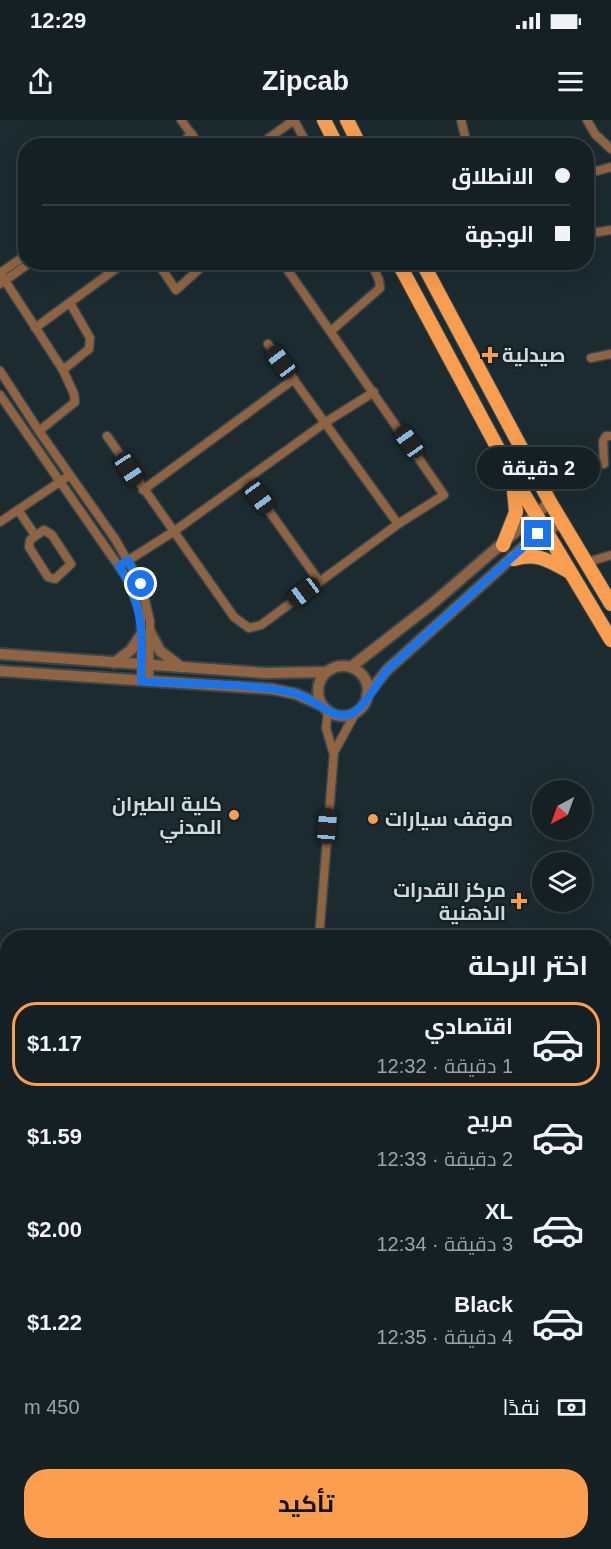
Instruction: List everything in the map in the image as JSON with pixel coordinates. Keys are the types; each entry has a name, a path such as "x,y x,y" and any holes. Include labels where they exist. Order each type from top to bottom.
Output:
{"main road":[{"path":"324,120 333,138"},
{"path":"347,120 356,138"},
{"path":"402,270 510,471 611,640"},
{"path":"426,270 550,502 611,604"},
{"path":"503,545 516,512 510,471"},
{"path":"514,559 536,555 548,558 570,573"}],"street":[{"path":"181,120 195,138"},
{"path":"269,138 294,120 304,138"},
{"path":"461,120 465,136"},
{"path":"587,120 595,134 611,149"},
{"path":"187,138 192,134"},
{"path":"594,172 611,167"},
{"path":"594,233 611,230"},
{"path":"1,278 18,262"},
{"path":"1,278 18,269"},
{"path":"35,328 114,270"},
{"path":"162,270 176,290 198,270"},
{"path":"107,436 234,617 249,628 261,625 444,493 289,270"},
{"path":"331,331 380,288 374,270"},
{"path":"1,278 63,370 74,394 75,402 39,431"},
{"path":"63,370 89,349 90,344 90,338 70,303"},
{"path":"268,344 398,524"},
{"path":"591,358 611,354"},
{"path":"0,370 128,560 147,602 145,682"},
{"path":"143,490 294,379"},
{"path":"119,566 174,531 326,422 374,392"},
{"path":"0,395 119,566 138,601 145,634 160,651 182,667"},
{"path":"604,464 603,441 606,436 611,436"},
{"path":"0,522 70,476"},
{"path":"247,480 319,581"},
{"path":"351,667 380,648 503,545 550,502"},
{"path":"18,510 35,535"},
{"path":"334,752 367,695 406,652 546,530 562,523"},
{"path":"44,530 48,531 70,561 70,567 55,579 48,577 29,547 35,535 44,530"},
{"path":"585,563 611,555"},
{"path":"114,663 131,650 145,634"},
{"path":"0,654 265,673 326,672 338,666 351,667 364,678 367,695"},
{"path":"0,671 272,689 296,694 342,716 356,712"},
{"path":"320,930 334,752 327,728 326,709 319,700 318,685 326,672"}],"place":[{"name":"صيدلية","path":"490,355"},
{"name":"كلية الطيران المدني","path":"234,815"},
{"name":"موقف سيارات","path":"373,819"},
{"name":"مركز القدرات الذهنية","path":"519,901"}],"route":[{"path":"141,584 128,560 119,566 138,601 141,616 141,681 272,689 312,700 328,711 342,716 361,708 367,695 387,670 514,559 538,534"}]}
